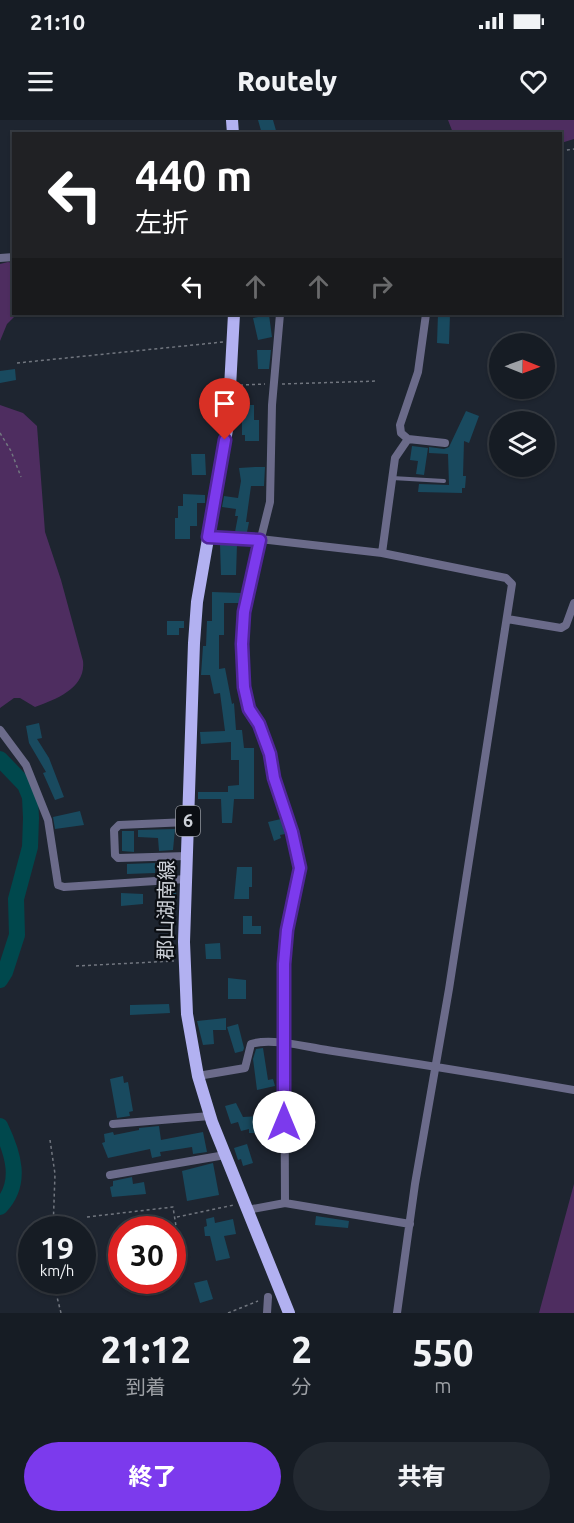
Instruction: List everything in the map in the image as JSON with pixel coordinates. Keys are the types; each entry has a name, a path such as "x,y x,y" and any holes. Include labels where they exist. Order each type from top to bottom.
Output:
{"main road":[{"name":"郡山湖南線","path":"234,315 228,424 197,602 184,960 187,1014 198,1076 210,1116 289,1313"}],"street":[{"path":"280,315 273,384 270,502 244,612 242,644 244,687 249,709 259,724 270,754 274,778 292,832 300,868 287,930 283,1004 285,1203"},
{"path":"426,315 418,372 400,425 401,433 408,439 446,443"},
{"path":"382,553 395,458 408,439"},
{"path":"208,537 382,553 506,578 512,584 397,1313"},
{"path":"507,619 561,628 566,625 574,603"},
{"path":"0,730 26,765 48,820 58,885 186,879"},
{"path":"187,856 118,858 115,855 114,830 119,825 188,822"},
{"path":"198,1076 245,1068 250,1047 254,1043 284,1044 436,1066 574,1090"},
{"path":"113,1124 210,1116"},
{"path":"110,1175 225,1155"},
{"path":"245,1206 285,1203 410,1224"},
{"path":"267,1313 268,1297"}],"lane":[{"path":"391,477 444,481"}],"path":[{"path":"17,363 232,341"},
{"path":"230,385 378,381"},
{"path":"0,433 11,451 21,477"},
{"path":"76,966 184,960"},
{"path":"50,1140 55,1174 54,1216"},
{"path":"95,1216 170,1206 174,1208 175,1216"},
{"path":"181,1216 245,1206"},
{"path":"56,1294 61,1313"},
{"path":"228,1313 268,1297"}],"shaded area":[{"path":"448,120 574,120 574,139 562,143 562,132 453,132"},
{"path":"12,263 12,315 16,315 7,324 0,341 0,264"},
{"path":"0,405 23,413 37,426 45,532 83,661 83,670 75,685 61,696 35,707 20,698 14,698 0,708"},
{"path":"574,1184 574,1313 539,1313"}],"building":[{"path":"258,120 273,120 276,132 261,132"},
{"path":"269,315 272,337 258,340 253,318"},
{"path":"438,315 450,315 449,344 437,343"},
{"path":"257,350 271,350 269,369 258,369"},
{"path":"15,369 16,380 0,383 0,371"},
{"path":"238,394 248,394 248,405 254,405 254,420 259,420 259,441 245,441 245,435 242,435 242,417 237,417"},
{"path":"466,411 479,416 469,443 464,441 465,488 462,488 462,493 418,492 419,484 449,485 448,454 429,453 429,447 444,449 449,447"},
{"path":"412,446 428,448 424,475 416,474 418,461 410,460"},
{"path":"191,454 205,454 206,475 192,475"},
{"path":"265,467 264,486 251,486 246,522 249,522 247,532 235,532 238,516 235,516 236,509 222,507 224,496 238,498 241,481 239,468"},
{"path":"183,494 205,495 205,503 197,503 197,526 190,526 190,539 175,539 175,518 178,518 178,506 183,506"},
{"path":"220,544 237,544 236,575 221,575"},
{"path":"212,592 241,593 241,603 224,603 224,635 219,635 219,669 225,668 232,704 234,703 236,730 242,730 244,748 254,748 254,799 234,799 232,823 222,823 221,799 198,799 198,792 228,792 228,786 239,785 239,760 231,760 231,742 201,744 200,732 225,731 220,693 214,694 210,675 201,675 207,621 212,621"},
{"path":"167,621 184,621 184,628 179,628 179,635 167,635"},
{"path":"39,723 42,738 37,739 49,758 64,797 55,800 43,773 46,772 29,743 26,726"},
{"path":"80,811 84,825 55,829 53,817"},
{"path":"281,819 285,834 280,835 281,838 274,841 268,822"},
{"path":"175,829 173,850 159,851 158,838 138,837 138,830"},
{"path":"122,831 134,831 134,852 122,851"},
{"path":"155,863 155,873 127,874 127,864"},
{"path":"237,867 252,867 252,887 249,887 249,899 234,899"},
{"path":"176,886 176,900 157,900 157,887"},
{"path":"121,893 143,894 143,904 121,906"},
{"path":"243,916 252,916 252,926 261,926 261,934 243,934"},
{"path":"220,943 221,959 206,959 205,944"},
{"path":"228,978 246,980 246,999 228,999"},
{"path":"169,1004 170,1013 130,1015 130,1005"},
{"path":"226,1018 226,1030 213,1030 214,1044 203,1045 197,1021"},
{"path":"238,1024 244,1048 243,1051 235,1053 227,1027"},
{"path":"263,1048 268,1080 273,1079 275,1086 257,1090 253,1059 256,1049"},
{"path":"123,1076 124,1083 128,1082 133,1111 129,1112 130,1116 117,1118 110,1079"},
{"path":"236,1103 243,1117 262,1116 263,1133 249,1133 249,1129 241,1131 238,1122 231,1124 225,1106"},
{"path":"159,1126 161,1140 203,1132 207,1152 193,1154 192,1147 160,1152 161,1156 152,1158 150,1149 108,1158 102,1143 105,1142 104,1134 113,1132 114,1135 139,1130 139,1128"},
{"path":"247,1144 253,1163 243,1166 234,1148"},
{"path":"213,1163 219,1195 187,1201 182,1171"},
{"path":"132,1177 133,1184 144,1182 146,1194 112,1197 110,1187 113,1186 113,1181"},
{"path":"316,1216 349,1221 348,1228 315,1225"},
{"path":"214,1217 215,1223 233,1219 236,1234 224,1236 230,1258 216,1261 210,1236 205,1236 204,1227 207,1226 206,1219"},
{"path":"207,1280 213,1299 200,1303 194,1283"}],"waterway":[{"path":"0,759 25,785 30,797 31,818 30,847 16,899 17,935 5,972 0,980"},
{"path":"0,1126 9,1147 14,1168 12,1188 0,1207"}],"route":[{"path":"225,440 208,537 260,540 244,612 242,644 244,687 249,709 259,724 270,754 276,788 292,832 300,868 287,930 284,964 284,1122"}]}
